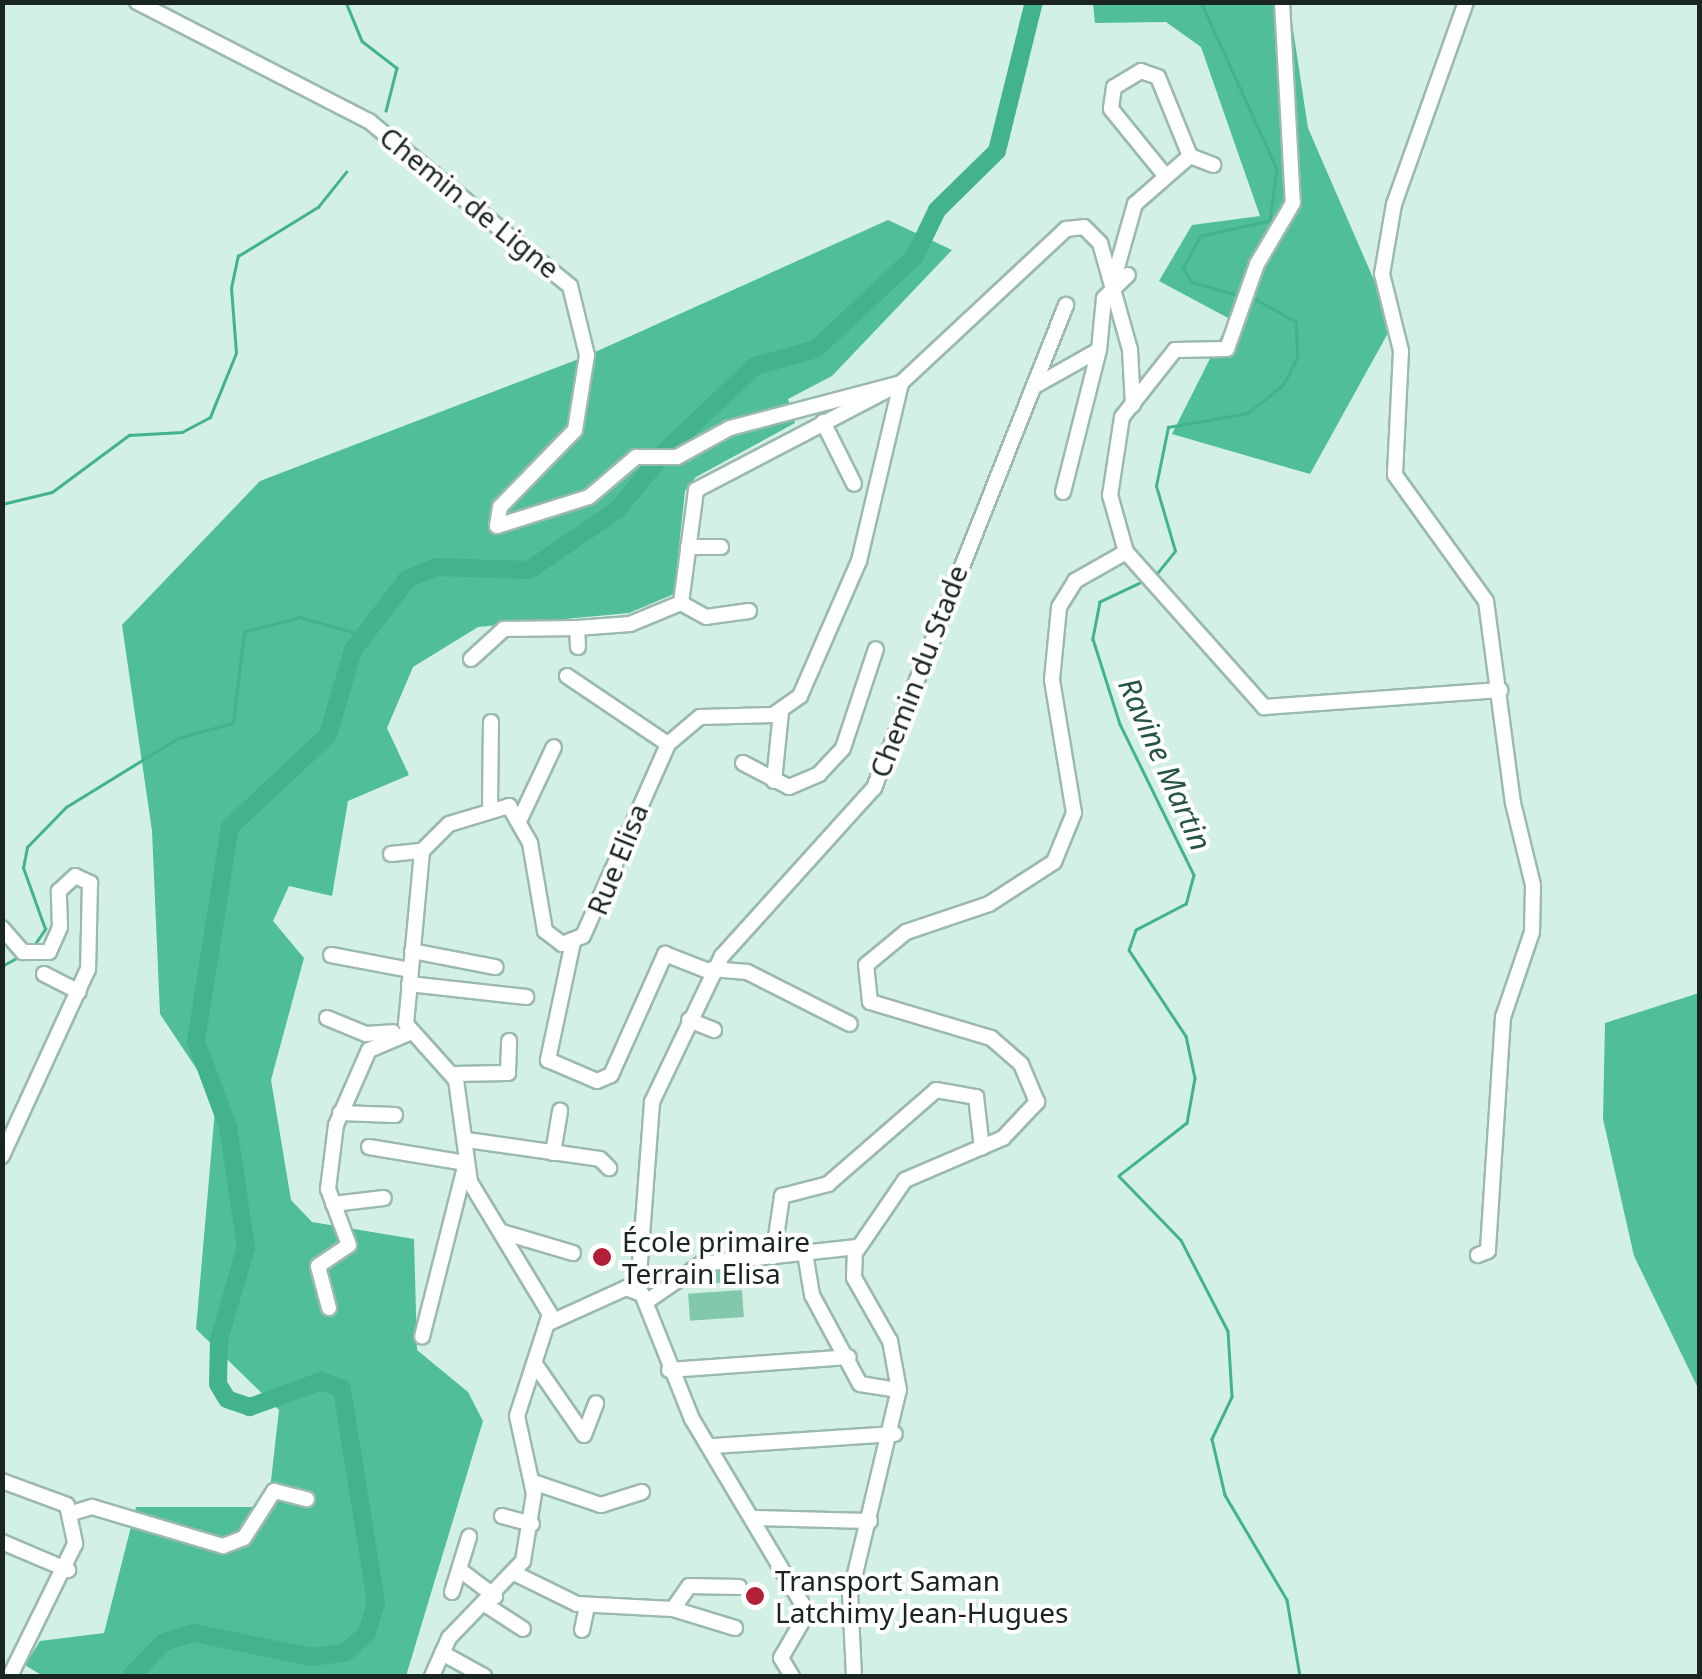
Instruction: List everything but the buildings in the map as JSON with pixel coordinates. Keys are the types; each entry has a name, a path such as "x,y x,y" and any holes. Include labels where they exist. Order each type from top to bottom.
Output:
{"street":[{"name":"Chemin de Ligne","path":"137,2 369,120 570,286 587,356 576,430 500,506 497,526 589,496 636,457 677,458 730,428 901,383 1066,228 1096,234 1114,288"},
{"path":"1282,2 1296,155 1289,218 1257,264 1227,349 1174,350 1132,405 1111,468 1126,552 1155,590 1264,707 1500,690"},
{"path":"1466,2 1384,250 1401,351 1392,462 1410,507 1482,593 1534,906 1503,1016 1488,1251 1478,1255"},
{"path":"1163,173 1111,109 1119,82 1140,71 1158,78 1190,156 1213,165"},
{"path":"1132,405 1114,288 1130,214 1163,173 1190,156"},
{"path":"1063,492 1099,350 1104,298 1128,275"},
{"name":"Chemin du Stade","path":"642,1296 648,1117 712,971 874,788 1066,305"},
{"path":"1034,386 1099,350"},
{"path":"681,603 696,490 901,383 900,410 858,562 815,677 781,712 774,782"},
{"path":"882,422 900,410"},
{"path":"823,422 854,484"},
{"path":"688,547 721,547"},
{"path":"854,1676 850,1595 895,1434 900,1390 890,1341 854,1278 858,1247 905,1180 982,1148 1034,1112 1031,1080 978,1031 870,1002 866,964 906,932 989,904 1054,862 1074,812 1052,680 1059,607 1075,581 1126,552"},
{"path":"681,603 706,617 748,611"},
{"path":"471,660 495,632 630,624 681,603"},
{"path":"577,628 578,647"},
{"path":"743,763 774,782 809,780 840,752 876,650"},
{"path":"567,676 668,744 716,712 781,712"},
{"path":"490,722 490,804"},
{"name":"Rue Elisa","path":"521,817 545,931 573,942 600,908 668,744"},
{"path":"490,804 521,817 554,747"},
{"path":"409,1032 422,851 440,830 490,804"},
{"path":"391,854 422,851"},
{"path":"2,928 27,953 57,941 62,886 87,878 92,945 78,992 4,1147"},
{"path":"573,942 548,1060 596,1081 610,1076 665,954 712,971 747,972 850,1024"},
{"path":"412,950 494,966"},
{"path":"331,955 410,977 526,997"},
{"path":"44,974 78,992"},
{"path":"327,1018 366,1034 409,1032 453,1074 466,1140 466,1163 422,1337"},
{"path":"690,1020 714,1030"},
{"path":"329,1308 319,1263 349,1245 333,1204 328,1175 340,1113 369,1050 409,1032"},
{"path":"453,1074 502,1076 509,1041"},
{"path":"773,1257 782,1196 828,1184 936,1090 976,1097 982,1148"},
{"path":"553,1153 560,1111"},
{"path":"340,1113 395,1115"},
{"path":"466,1140 553,1153 609,1168"},
{"path":"369,1147 466,1163"},
{"path":"432,1676 442,1653 516,1574 532,1524 533,1482 517,1424 550,1322 544,1294 500,1231 466,1163"},
{"path":"333,1204 384,1198"},
{"path":"500,1231 573,1253"},
{"path":"550,1322 642,1296 694,1267 858,1247"},
{"path":"806,1253 812,1296 864,1388 900,1390"},
{"path":"642,1296 670,1370 803,1608 781,1658 792,1676"},
{"path":"670,1370 848,1357"},
{"path":"535,1364 584,1435 596,1403"},
{"path":"713,1446 895,1434"},
{"path":"2,1481 72,1512 92,1508 224,1546 244,1538 274,1490 308,1498"},
{"path":"533,1482 601,1505 642,1492"},
{"path":"10,1676 68,1570 72,1512"},
{"path":"502,1516 532,1524"},
{"path":"754,1518 870,1521"},
{"path":"452,1592 464,1573 469,1537"},
{"path":"2,1542 68,1570"},
{"path":"464,1573 523,1629"},
{"path":"516,1574 587,1606 673,1608 736,1628"},
{"path":"673,1608 688,1586 739,1587"},
{"path":"582,1630 587,1606"},
{"path":"442,1653 484,1676"}],"green space":[{"path":"1093,3 1289,3 1308,128 1393,324 1310,474 1172,434 1230,319 1159,281 1192,225 1260,216 1201,47 1166,22 1095,23"},
{"path":"888,220 952,250 832,376 788,399 795,423 696,477 685,491 674,594 629,613 478,627 413,667 387,728 409,775 348,801 332,896 289,886 273,921 304,958 271,1080 291,1200 312,1222 414,1239 417,1350 468,1392 483,1421 406,1676 43,1676 25,1665 40,1641 104,1633 136,1507 268,1507 279,1410 196,1329 216,1098 160,1014 152,831 122,625 260,481 584,357"},
{"path":"1700,993 1699,1390 1634,1256 1603,1119 1605,1023"},
{"path":"697,1269 743,1273 742,1285 696,1281"},
{"path":"742,1290 744,1317 690,1321 688,1294"}],"waterway":[{"path":"346,2 362,41 397,68 386,111"},
{"path":"663,453 755,366 816,349 915,256 937,210 997,151 1034,2"},
{"name":"Ravine Martin","path":"1201,2 1277,169 1270,221 1201,236 1183,268 1192,282 1238,295"},
{"path":"2,504 52,492 129,435 182,432 210,417 236,353 231,288 238,256 318,207 346,172"},
{"name":"Ravine Martin","path":"1154,577 1175,551 1156,486 1168,427 1248,413 1283,385 1297,357 1296,322 1256,300"},
{"path":"131,1676 164,1642 194,1633 311,1657 345,1653 367,1633 376,1602 342,1389 321,1381 250,1407 227,1399 218,1384 219,1340 246,1247 228,1127 196,1041 230,827 328,735 353,650 407,579 437,567 529,570 617,510 656,463"},
{"name":"Ravine Martin","path":"1142,582 1100,602 1093,639 1120,724 1194,875 1186,904 1136,930 1129,950 1186,1036 1195,1078 1187,1123 1119,1176 1181,1240 1228,1331 1232,1397 1212,1439 1225,1495 1287,1600 1300,1676"},
{"path":"33,947 45,929 23,868 27,847 66,807 178,738 233,723 244,632 300,617 363,635"},
{"path":"2,966 18,957"}],"place":[{"name":"École primaire Terrain Elisa","path":"602,1257"},
{"name":"Transport Saman Latchimy Jean-Hugues","path":"755,1596"}]}
